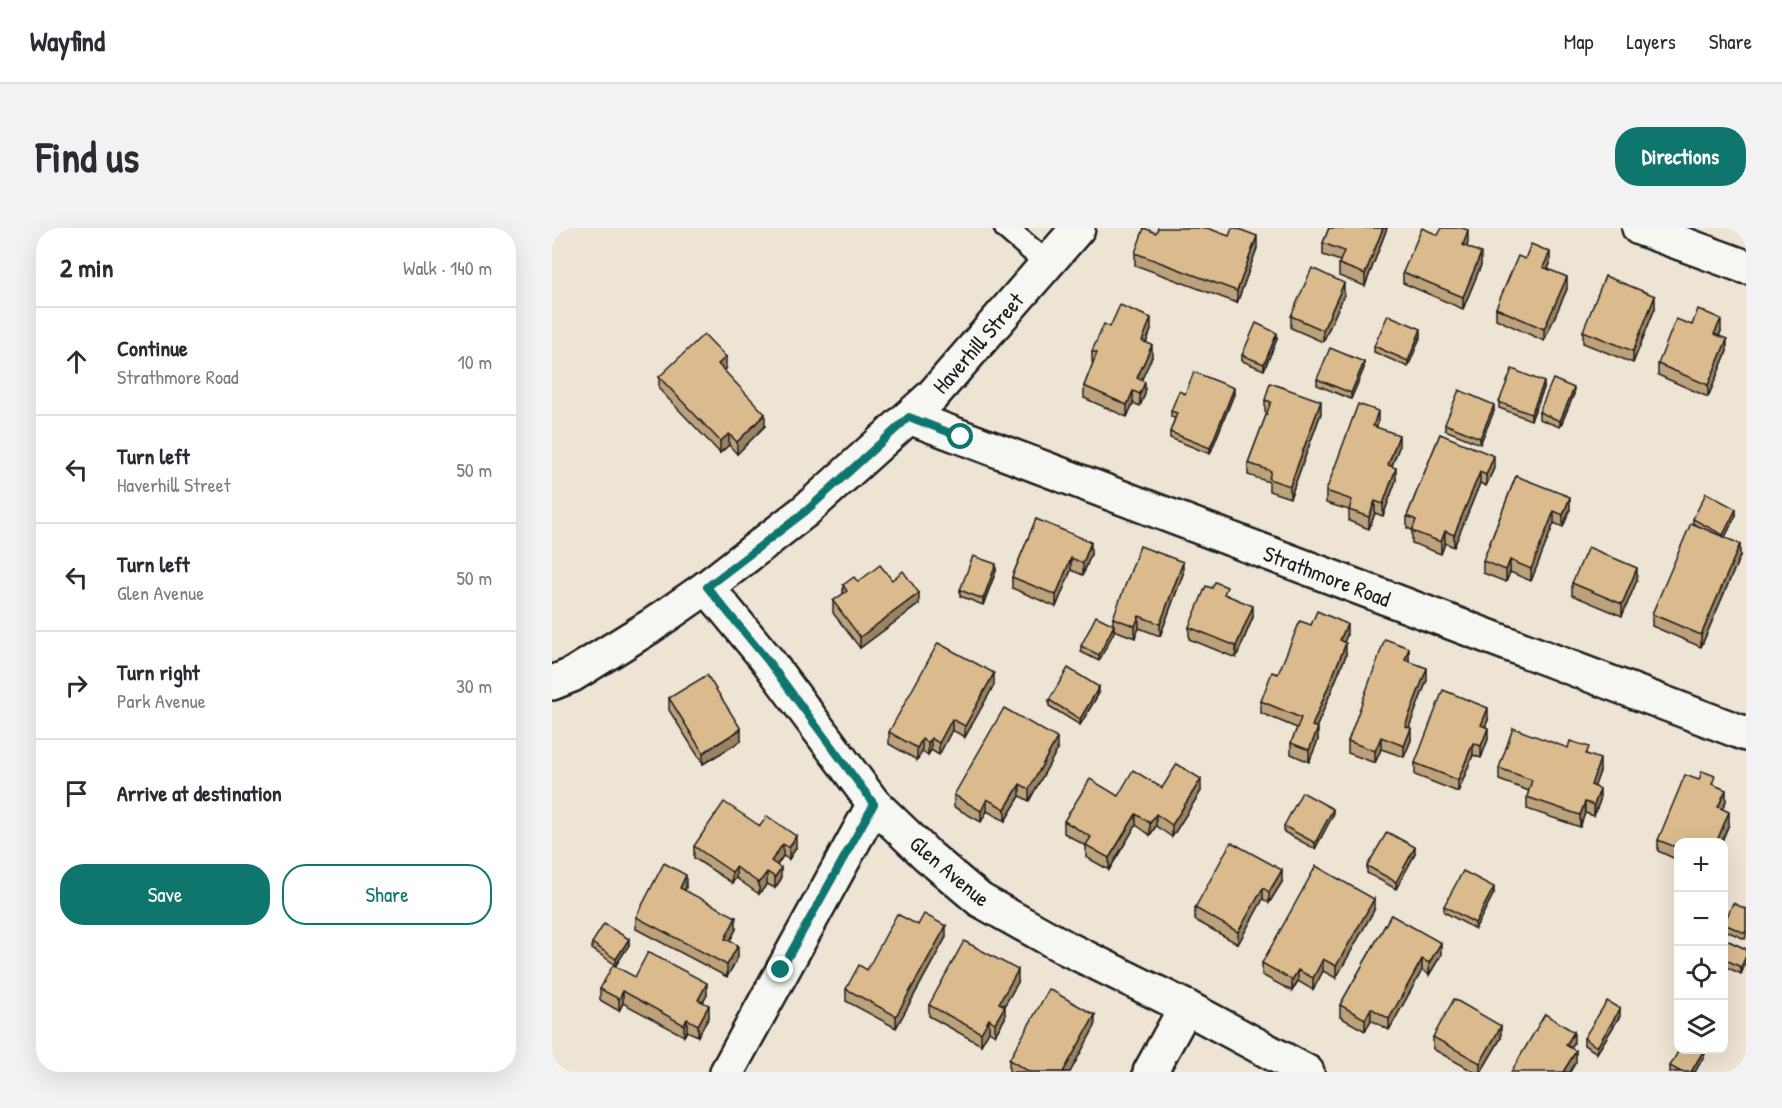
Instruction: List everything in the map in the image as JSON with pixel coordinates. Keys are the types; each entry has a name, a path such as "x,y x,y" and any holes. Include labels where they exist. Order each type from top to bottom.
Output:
{"street":[{"name":"Haverhill Street","path":"552,683 572,675 632,638 707,587 806,511 932,396 1078,228"},
{"path":"1640,228 1746,267"},
{"name":"Strathmore Road","path":"909,417 1746,734"},
{"name":"Glen Avenue","path":"707,587 768,661 874,804 928,856 980,900 1066,948 1186,1007 1307,1072"},
{"path":"727,1072 874,804"},
{"path":"1150,1072 1186,1007"}],"lane":[{"path":"1006,228 1048,264"}],"building":[{"path":"1144,228 1156,233 1158,228 1207,228 1229,236 1232,228 1236,228 1257,236 1237,291 1135,253"},
{"path":"1329,228 1383,228 1365,274 1339,264 1344,251 1323,243"},
{"path":"1422,228 1438,235 1442,228 1468,230 1463,245 1481,253 1463,297 1403,272"},
{"path":"1531,244 1550,252 1543,267 1567,277 1544,329 1496,308 1518,256 1525,259"},
{"path":"1312,268 1344,283 1323,330 1291,316"},
{"path":"1605,276 1655,296 1633,351 1583,331"},
{"path":"1120,305 1151,318 1142,341 1152,345 1137,378 1145,382 1140,394 1133,391 1127,405 1084,386 1097,353 1092,351 1104,324 1110,327"},
{"path":"1698,309 1721,319 1714,334 1727,339 1708,385 1658,364 1676,319 1692,325"},
{"path":"1388,315 1421,329 1408,361 1374,346"},
{"path":"1256,323 1277,333 1264,364 1242,355"},
{"path":"704,334 726,357 718,364 765,414 737,442 729,434 720,441 659,377"},
{"path":"1330,348 1364,362 1351,393 1317,379"},
{"path":"1512,369 1544,382 1531,414 1499,402"},
{"path":"1194,372 1234,388 1210,448 1170,432 1177,413 1171,411 1179,391 1185,394"},
{"path":"1553,379 1574,388 1560,421 1539,412"},
{"path":"1270,383 1321,401 1290,486 1269,479 1271,471 1248,463 1271,402 1265,400"},
{"path":"1459,390 1494,405 1480,438 1445,424"},
{"path":"1358,404 1378,411 1373,426 1399,435 1388,465 1396,468 1383,504 1375,501 1369,517 1349,510 1352,500 1326,491"},
{"path":"1440,434 1494,456 1486,475 1480,472 1454,535 1445,531 1441,542 1412,531 1416,520 1407,516"},
{"path":"1516,476 1570,497 1563,515 1554,511 1531,569 1510,560 1506,570 1483,561"},
{"path":"1706,493 1736,509 1723,535 1693,519"},
{"path":"1036,519 1091,542 1083,563 1071,558 1056,595 1012,577"},
{"path":"1691,523 1740,544 1701,635 1652,614"},
{"path":"1140,546 1183,562 1160,624 1139,616 1135,626 1113,618"},
{"path":"1588,547 1637,568 1622,604 1572,583"},
{"path":"973,556 996,564 983,599 960,590"},
{"path":"880,565 892,580 903,571 919,593 860,637 833,601 847,591 843,585 854,577 858,582"},
{"path":"1215,582 1227,587 1224,594 1253,606 1236,646 1189,627 1206,586 1212,588"},
{"path":"1317,611 1347,624 1340,640 1346,643 1312,726 1318,728 1309,750 1291,743 1301,718 1261,701 1272,672 1278,674 1300,621 1311,625"},
{"path":"1096,616 1114,625 1099,655 1081,646"},
{"path":"1385,639 1409,648 1405,660 1427,668 1405,726 1411,728 1404,746 1381,737 1375,751 1348,741"},
{"path":"938,643 994,673 965,726 952,719 939,743 931,738 928,743 922,739 917,748 889,732"},
{"path":"1068,668 1099,687 1080,719 1049,700"},
{"path":"707,675 741,729 703,753 669,698"},
{"path":"1443,690 1488,708 1481,725 1488,728 1481,746 1473,743 1458,780 1415,763"},
{"path":"1004,708 1057,738 1029,789 1020,784 1005,809 987,799 981,811 954,795"},
{"path":"1513,728 1568,748 1570,741 1589,747 1586,754 1600,759 1591,785 1600,789 1594,805 1585,802 1580,815 1527,797 1532,780 1499,768"},
{"path":"1177,764 1201,779 1172,825 1156,814 1150,823 1136,814 1109,858 1086,845 1091,837 1064,821 1090,779 1118,796 1133,770 1162,788"},
{"path":"1702,771 1715,776 1712,784 1726,790 1718,807 1729,812 1718,838 1674,838 1674,846 1658,840 1685,775 1699,780"},
{"path":"1302,792 1333,809 1315,843 1284,826"},
{"path":"724,802 760,826 767,816 796,836 789,848 783,844 771,861 781,868 775,877 767,872 759,883 736,867 732,872 694,846"},
{"path":"1387,832 1415,847 1396,882 1367,866"},
{"path":"1231,842 1282,870 1269,892 1263,888 1238,932 1195,908"},
{"path":"664,863 686,875 680,888 736,917 725,939 738,945 727,965 636,917"},
{"path":"1316,866 1374,899 1336,966 1323,959 1313,978 1298,970 1292,980 1262,963"},
{"path":"1463,871 1494,887 1475,923 1444,906"},
{"path":"1733,903 1746,909 1745,933 1728,926 1728,915"},
{"path":"897,914 918,925 924,914 946,926 896,1016 846,989 859,965 867,970"},
{"path":"1391,915 1441,943 1429,963 1422,959 1389,1019 1371,1008 1365,1019 1340,1005"},
{"path":"604,924 629,939 616,959 592,943"},
{"path":"964,941 1018,970 999,1003 1005,1006 995,1023 989,1019 981,1033 929,1005"},
{"path":"1728,941 1746,949 1746,956 1741,967 1728,961"},
{"path":"648,952 707,983 698,1000 709,1005 698,1025 687,1019 684,1025 623,991 619,999 600,989 613,965 635,977"},
{"path":"1049,989 1095,1015 1063,1072 1030,1072 1009,1060"},
{"path":"1454,999 1501,1026 1480,1063 1433,1037"},
{"path":"1607,1001 1620,1009 1597,1047 1584,1038"},
{"path":"1545,1014 1574,1032 1566,1045 1576,1051 1563,1072 1511,1072"},
{"path":"1677,1054 1702,1054 1691,1072 1681,1072 1670,1066"}],"route":[{"path":"781,970 874,804 768,661 707,587 806,511 909,417 961,437"}]}
